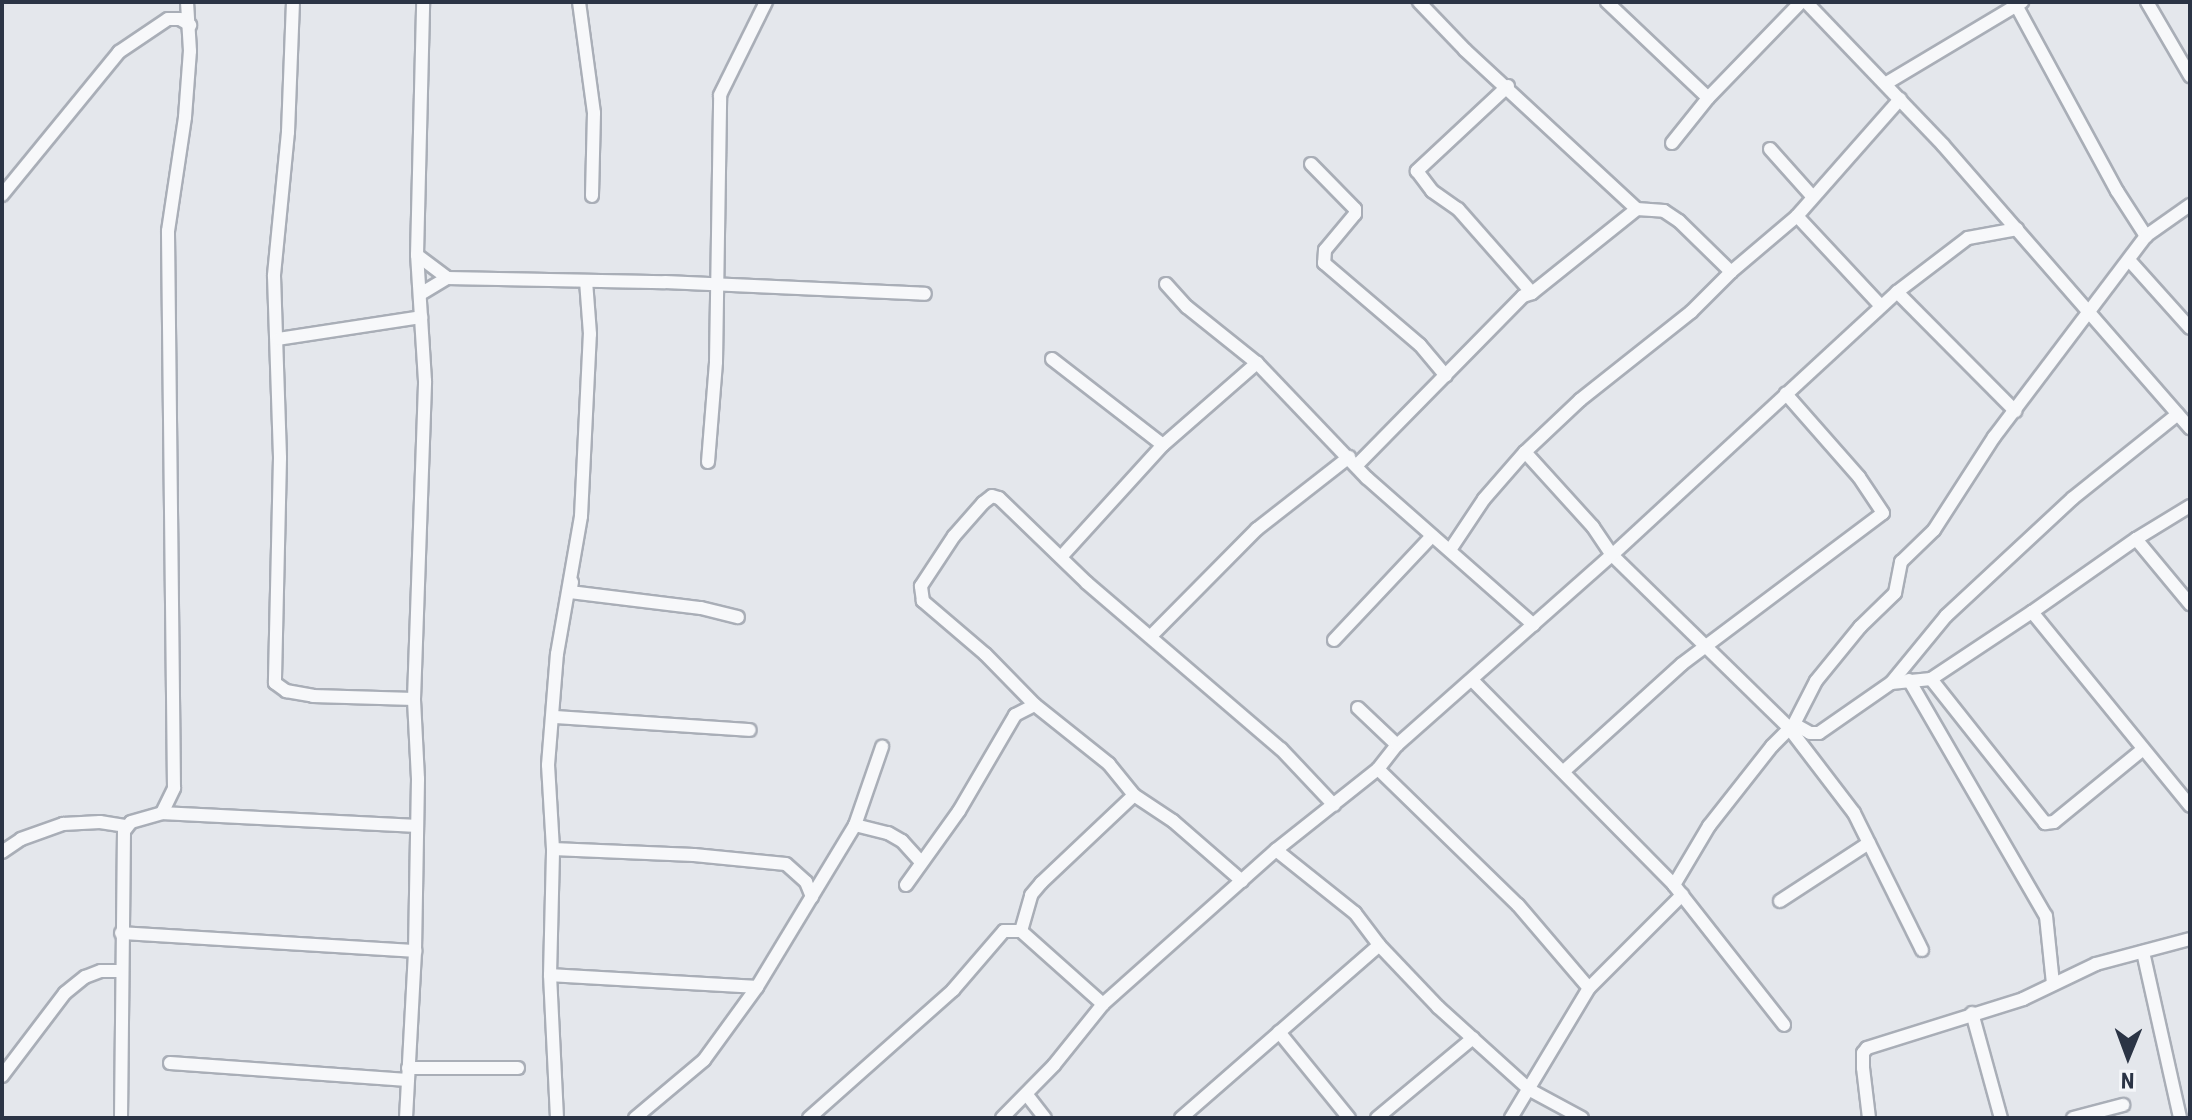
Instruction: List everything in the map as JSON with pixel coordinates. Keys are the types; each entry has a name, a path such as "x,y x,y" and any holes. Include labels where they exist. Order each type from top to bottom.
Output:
{"street":[{"path":"162,813 174,788 168,231 185,117 190,25 187,2"},
{"path":"293,2 288,132 274,276 280,458 275,683 286,691 313,696 414,699"},
{"path":"406,1118 415,951 417,826 414,699 425,381 422,293 417,255 423,2"},
{"path":"579,2 594,113 592,196"},
{"path":"708,462 716,362 720,95 766,2"},
{"path":"1419,2 1465,50 1508,86 1541,123 1637,209 1664,211 1679,221 1731,272"},
{"path":"1607,2 1708,98"},
{"path":"1672,143 1708,98 1804,2 1900,99 2190,428"},
{"path":"2147,2 2190,76"},
{"path":"1885,84 2019,4 2117,191 2146,236"},
{"path":"2,195 119,52 168,19 180,19 190,25"},
{"path":"1508,86 1417,171 1432,191 1458,209 1532,293"},
{"path":"1450,550 1484,499 1525,452 1608,376 1691,312 1731,272 1797,216 1900,99"},
{"path":"1770,149 1812,196"},
{"path":"1311,164 1355,209 1355,214 1325,250 1324,263 1420,345 1446,376"},
{"path":"1511,1118 1589,988 1678,890 1709,826 1792,726 1816,681 1860,627 1895,593 1901,562 1934,530 2015,411 2146,236 2190,205"},
{"path":"1151,636 1257,529 1352,461 1446,376 1523,296 1532,293 1637,209"},
{"path":"1797,216 1881,306"},
{"path":"1002,1118 1027,1095 1103,1004 1276,850 1378,769 1397,745 1612,555 1881,306 1968,238 2017,229"},
{"path":"417,255 447,278"},
{"path":"2129,260 2190,328"},
{"path":"422,293 447,278 925,294"},
{"path":"586,281 590,334 581,516 570,592 738,617"},
{"path":"1166,284 1187,307 1257,363 1352,461 1432,536 1534,625"},
{"path":"1897,292 2015,411"},
{"path":"278,339 421,317"},
{"path":"1052,359 1163,445"},
{"path":"1061,557 1163,445 1257,363"},
{"path":"1564,771 1682,664 1883,513 1859,477 1786,394"},
{"path":"1792,726 1819,733 1891,683 1946,616 2073,498 2178,414"},
{"path":"1525,452 1593,527 1612,555 1792,726 1854,813 1922,950"},
{"path":"1242,881 1173,821 1134,795 1109,764 1035,705 985,654 923,601 921,586 954,536 992,496 999,498 1061,557 1281,749 1334,805"},
{"path":"1891,683 1931,679 2136,539 2190,506"},
{"path":"557,1118 550,975 553,849 548,765 557,654 581,516"},
{"path":"1334,640 1432,536"},
{"path":"2136,539 2190,604"},
{"path":"2032,612 2142,750 2189,800"},
{"path":"1931,679 2045,823 2054,822 2142,750"},
{"path":"1909,680 2046,916 2053,984"},
{"path":"1473,681 1678,890 1784,1025"},
{"path":"906,885 959,811 1015,715 1035,705"},
{"path":"1358,708 1397,745"},
{"path":"554,717 750,730"},
{"path":"635,1118 704,1060 757,987 855,825 874,779 882,747"},
{"path":"1378,769 1518,905 1589,988"},
{"path":"1021,931 1031,895 1134,795"},
{"path":"2,852 21,839 63,824 100,822 125,826 162,813 417,826"},
{"path":"855,825 888,833 902,841 921,862"},
{"path":"121,1118 120,971 125,826"},
{"path":"1780,901 1869,843"},
{"path":"553,849 694,855 786,864 806,882 812,897"},
{"path":"1276,850 1355,913 1379,945 1530,1090 1574,1116"},
{"path":"818,1115 953,990 999,934 1021,931 1103,1004"},
{"path":"121,933 263,945 415,951"},
{"path":"1869,1118 1863,1068 1863,1053 1867,1048 2023,999 2078,971 2190,939"},
{"path":"1189,1115 1379,945"},
{"path":"2143,952 2180,1118"},
{"path":"2052,961 2078,971"},
{"path":"2,1076 65,993 85,977 101,971 120,971"},
{"path":"550,975 757,987"},
{"path":"1972,1013 2001,1118"},
{"path":"1279,1032 1349,1118"},
{"path":"1377,1118 1473,1038"},
{"path":"170,1063 408,1074 447,1066 518,1068"},
{"path":"1027,1095 1045,1118"},
{"path":"2073,1118 2123,1105"}]}
